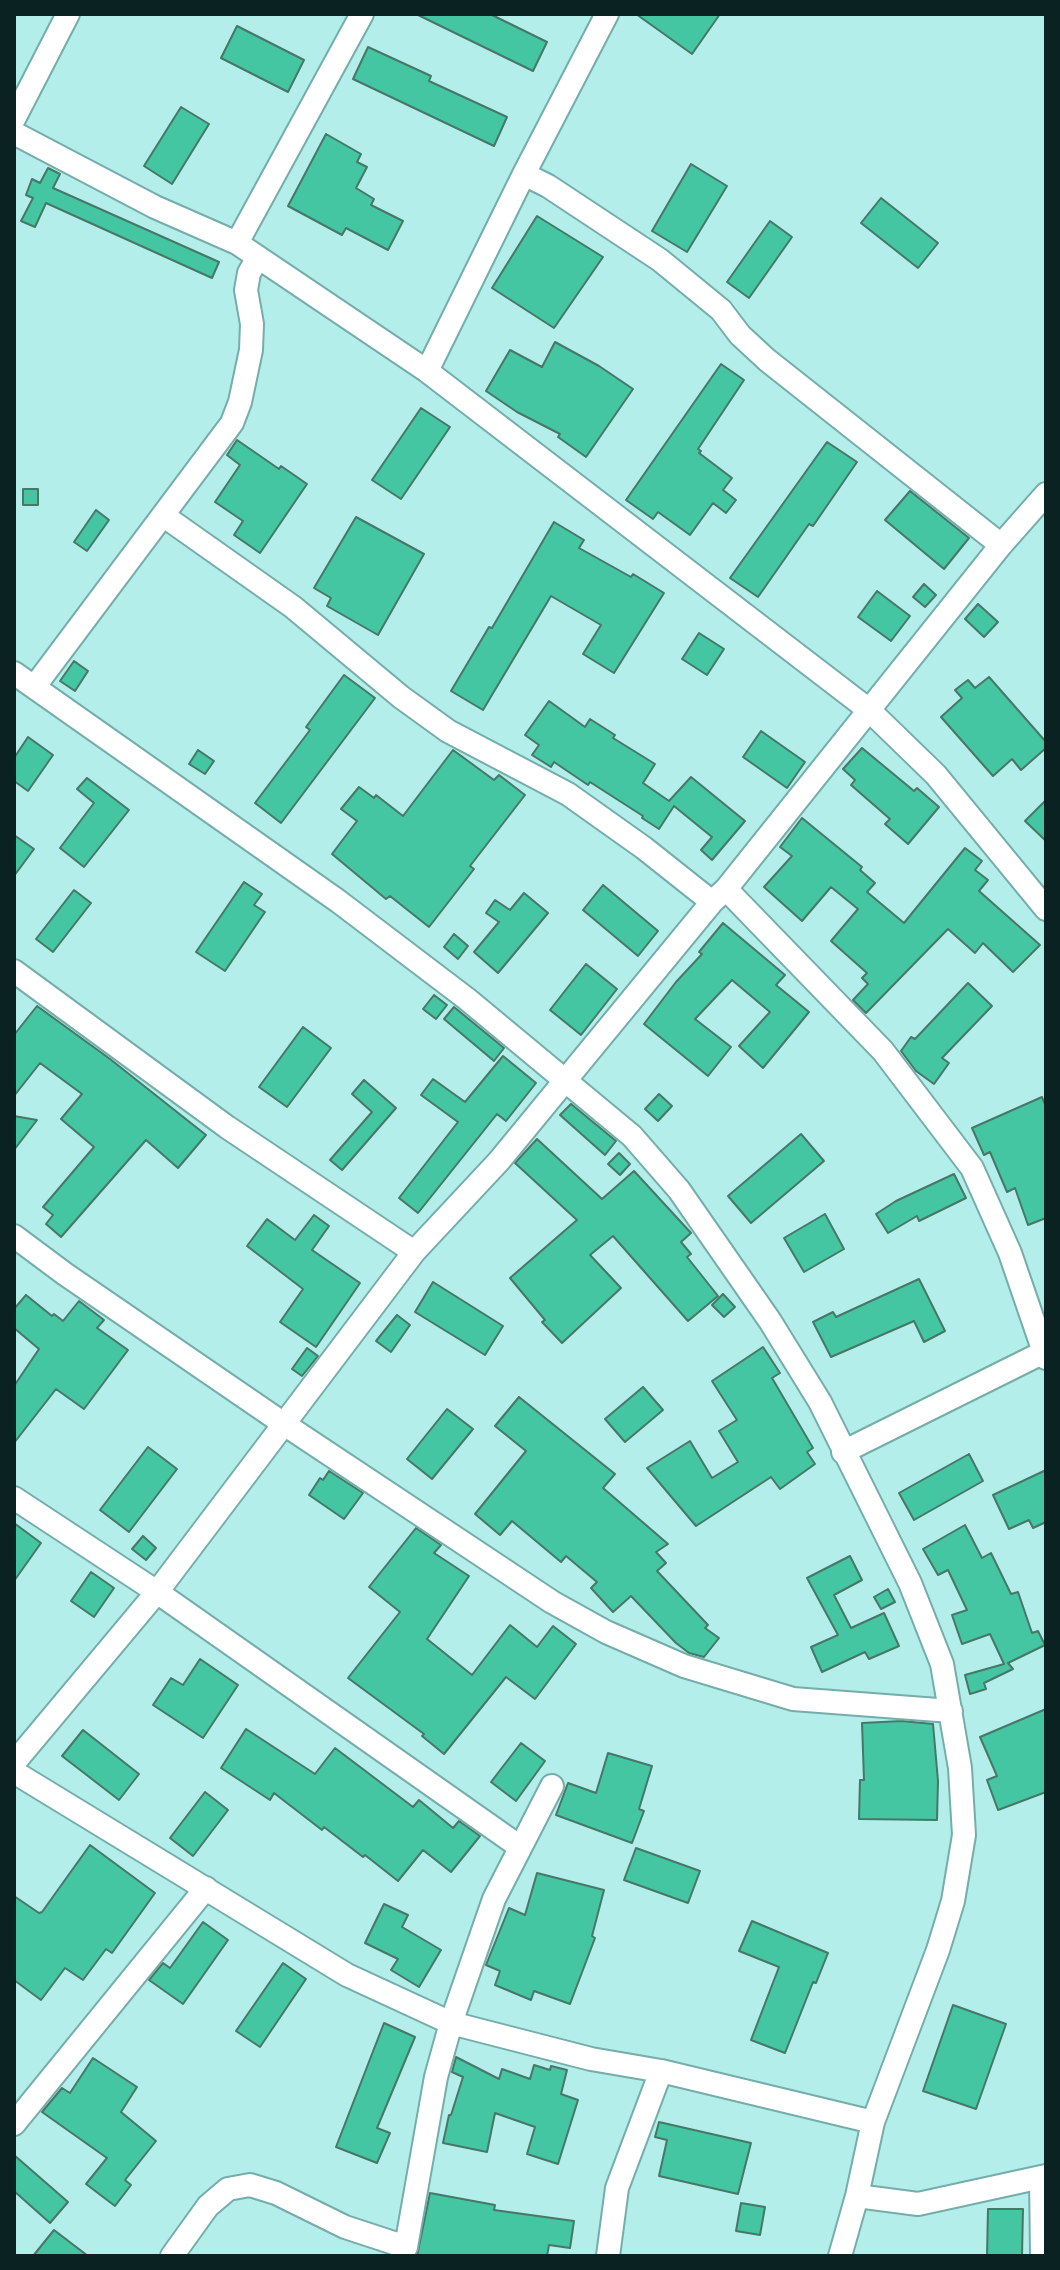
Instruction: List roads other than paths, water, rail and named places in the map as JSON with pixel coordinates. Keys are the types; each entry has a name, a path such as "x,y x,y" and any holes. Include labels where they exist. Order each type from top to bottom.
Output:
{"street":[{"path":"14,119 68,14"},
{"path":"237,243 362,14"},
{"path":"427,371 607,14"},
{"path":"14,133 155,207 237,243 427,371 869,710 936,775 1046,909"},
{"path":"524,174 548,186 660,260 721,310 740,335 767,360 1001,545"},
{"path":"35,686 232,423 240,402 251,350 252,324 246,290 249,273 257,259"},
{"path":"14,1763 157,1592 414,1252 499,1161 567,1080 1001,545 1046,494"},
{"path":"164,516 293,607 401,697 448,731 568,794 719,896 883,1051 972,1168 1010,1253 1045,1353 843,1452"},
{"path":"14,673 338,901 567,1080 632,1136 679,1190 770,1321 820,1402 910,1583 942,1664 960,1768 964,1835 953,1901 938,1950 873,2122 840,2256"},
{"path":"14,971 227,1127 414,1252"},
{"path":"14,1236 284,1424 552,1602 606,1632 684,1666 793,1699 951,1711"},
{"path":"14,1498 157,1592 520,1847"},
{"path":"14,1772 347,1975 451,2023 591,2059 661,2071 873,2122"},
{"path":"172,2256 208,2206 228,2189 250,2185 276,2193 345,2227 406,2252 436,2077 451,2023 494,1899 552,1786"},
{"path":"14,2124 206,1888"},
{"path":"608,2256 617,2188 661,2071"},
{"path":"857,2196 918,2204 1044,2177 1042,2256"}]}
